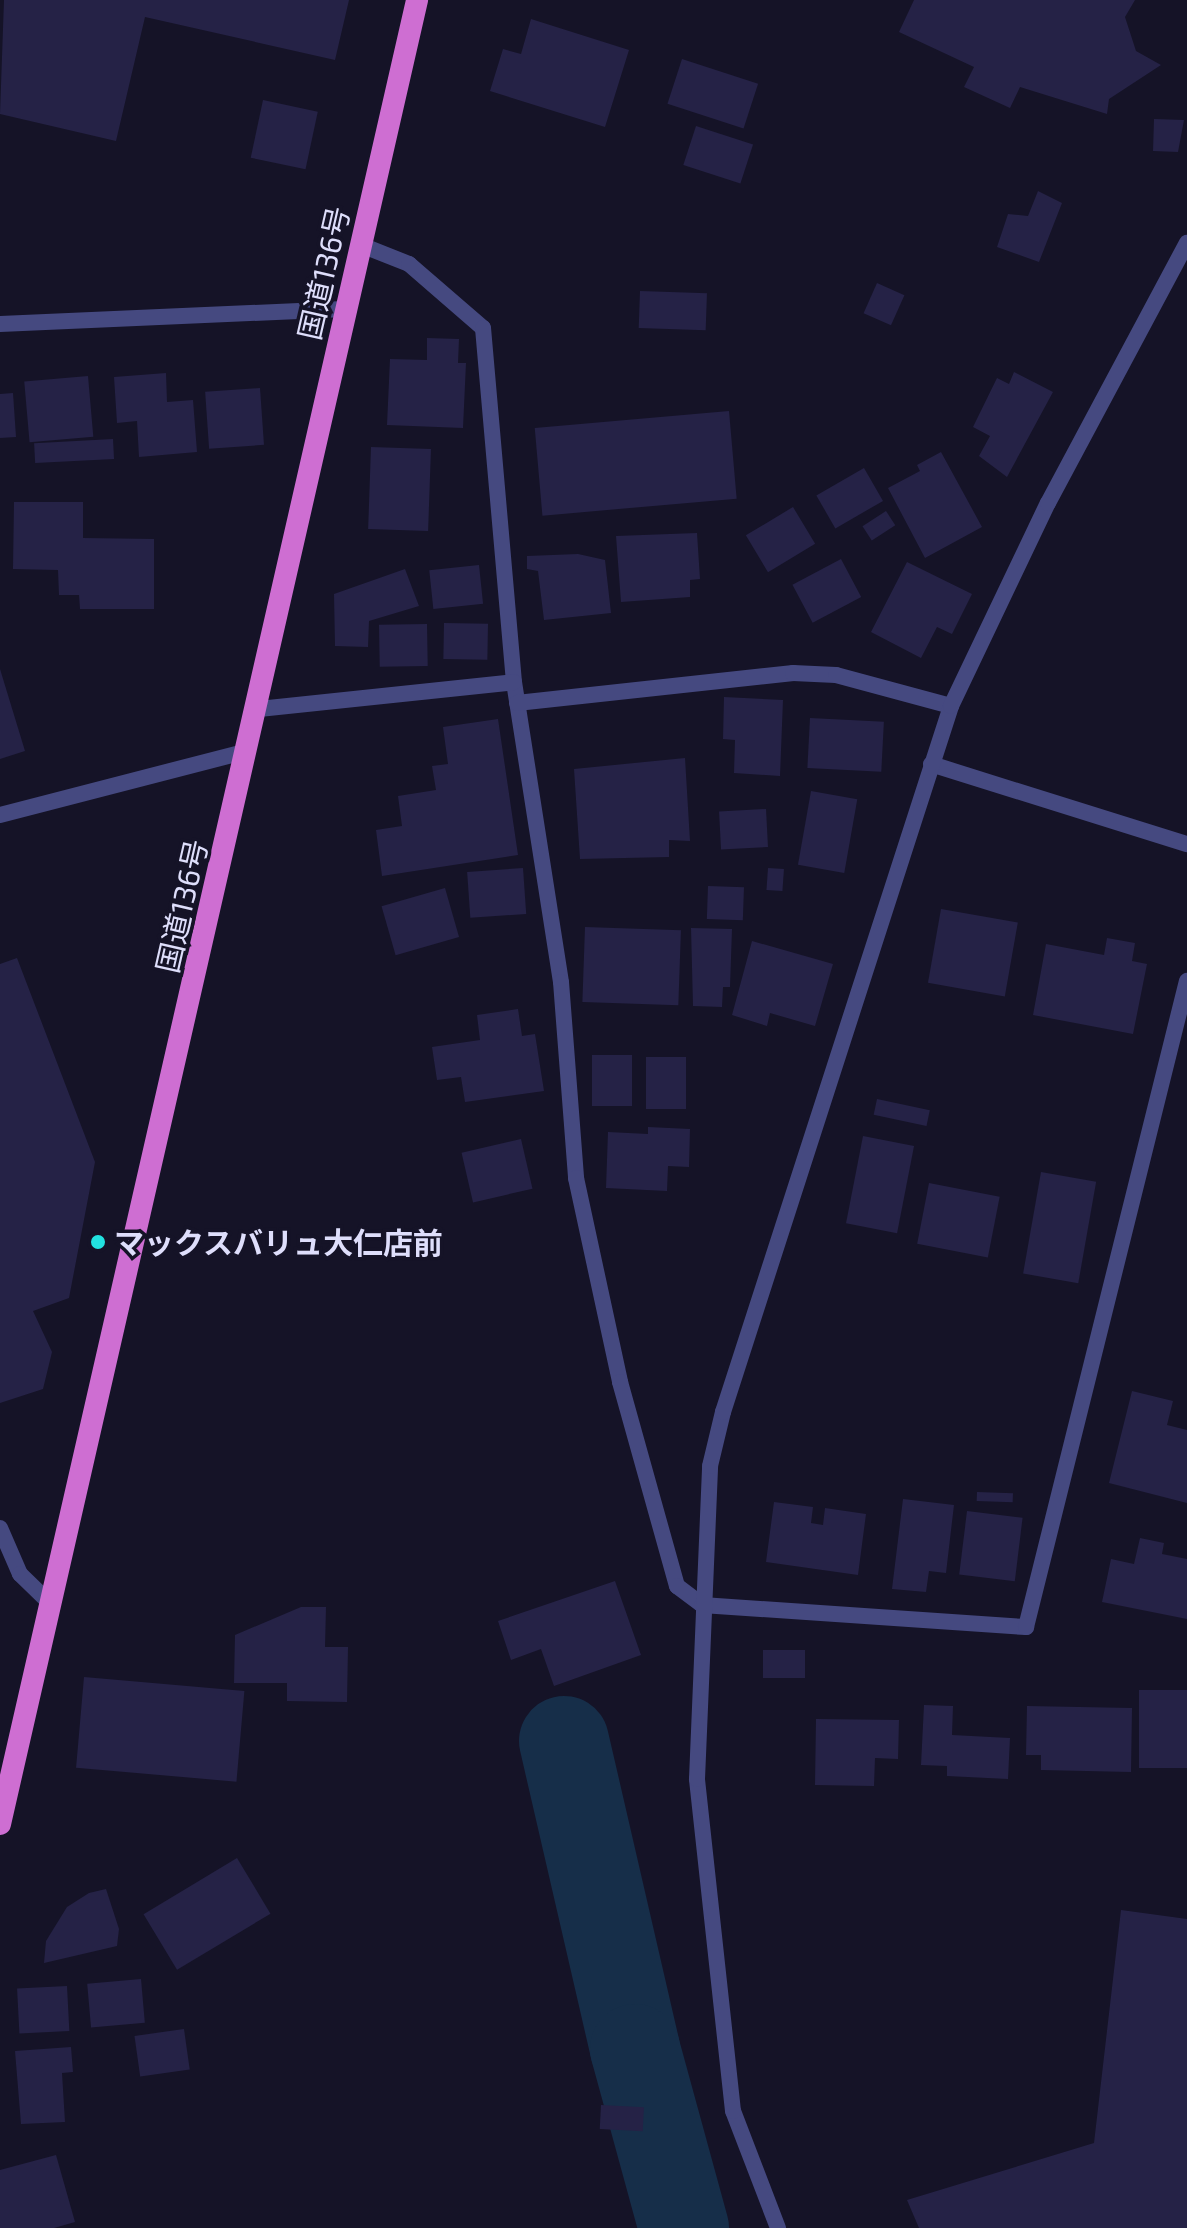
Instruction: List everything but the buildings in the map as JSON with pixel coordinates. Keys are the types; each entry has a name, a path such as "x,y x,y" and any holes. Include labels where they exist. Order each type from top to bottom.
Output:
{"highway":[{"name":"国道136号","path":"0,1824 2,1802 259,709 344,309 417,0"}],"street":[{"path":"778,2228 733,2111 697,1779 710,1466 723,1412 951,706 1048,503 1187,243"},
{"path":"361,245 409,264 483,328 514,682 561,982 576,1178 620,1382 677,1586 702,1605 1026,1627 1187,981"},
{"path":"0,324 344,309"},
{"path":"517,703 793,673 836,675 951,706"},
{"path":"259,709 514,682"},
{"path":"0,815 248,751"},
{"path":"931,764 1187,844"},
{"path":"0,1528 20,1574 51,1604"}],"waterway":[{"path":"564,1741 635,2049 684,2228"}],"place":[{"name":"マックスバリュ大仁店前","path":"98,1242"}]}
